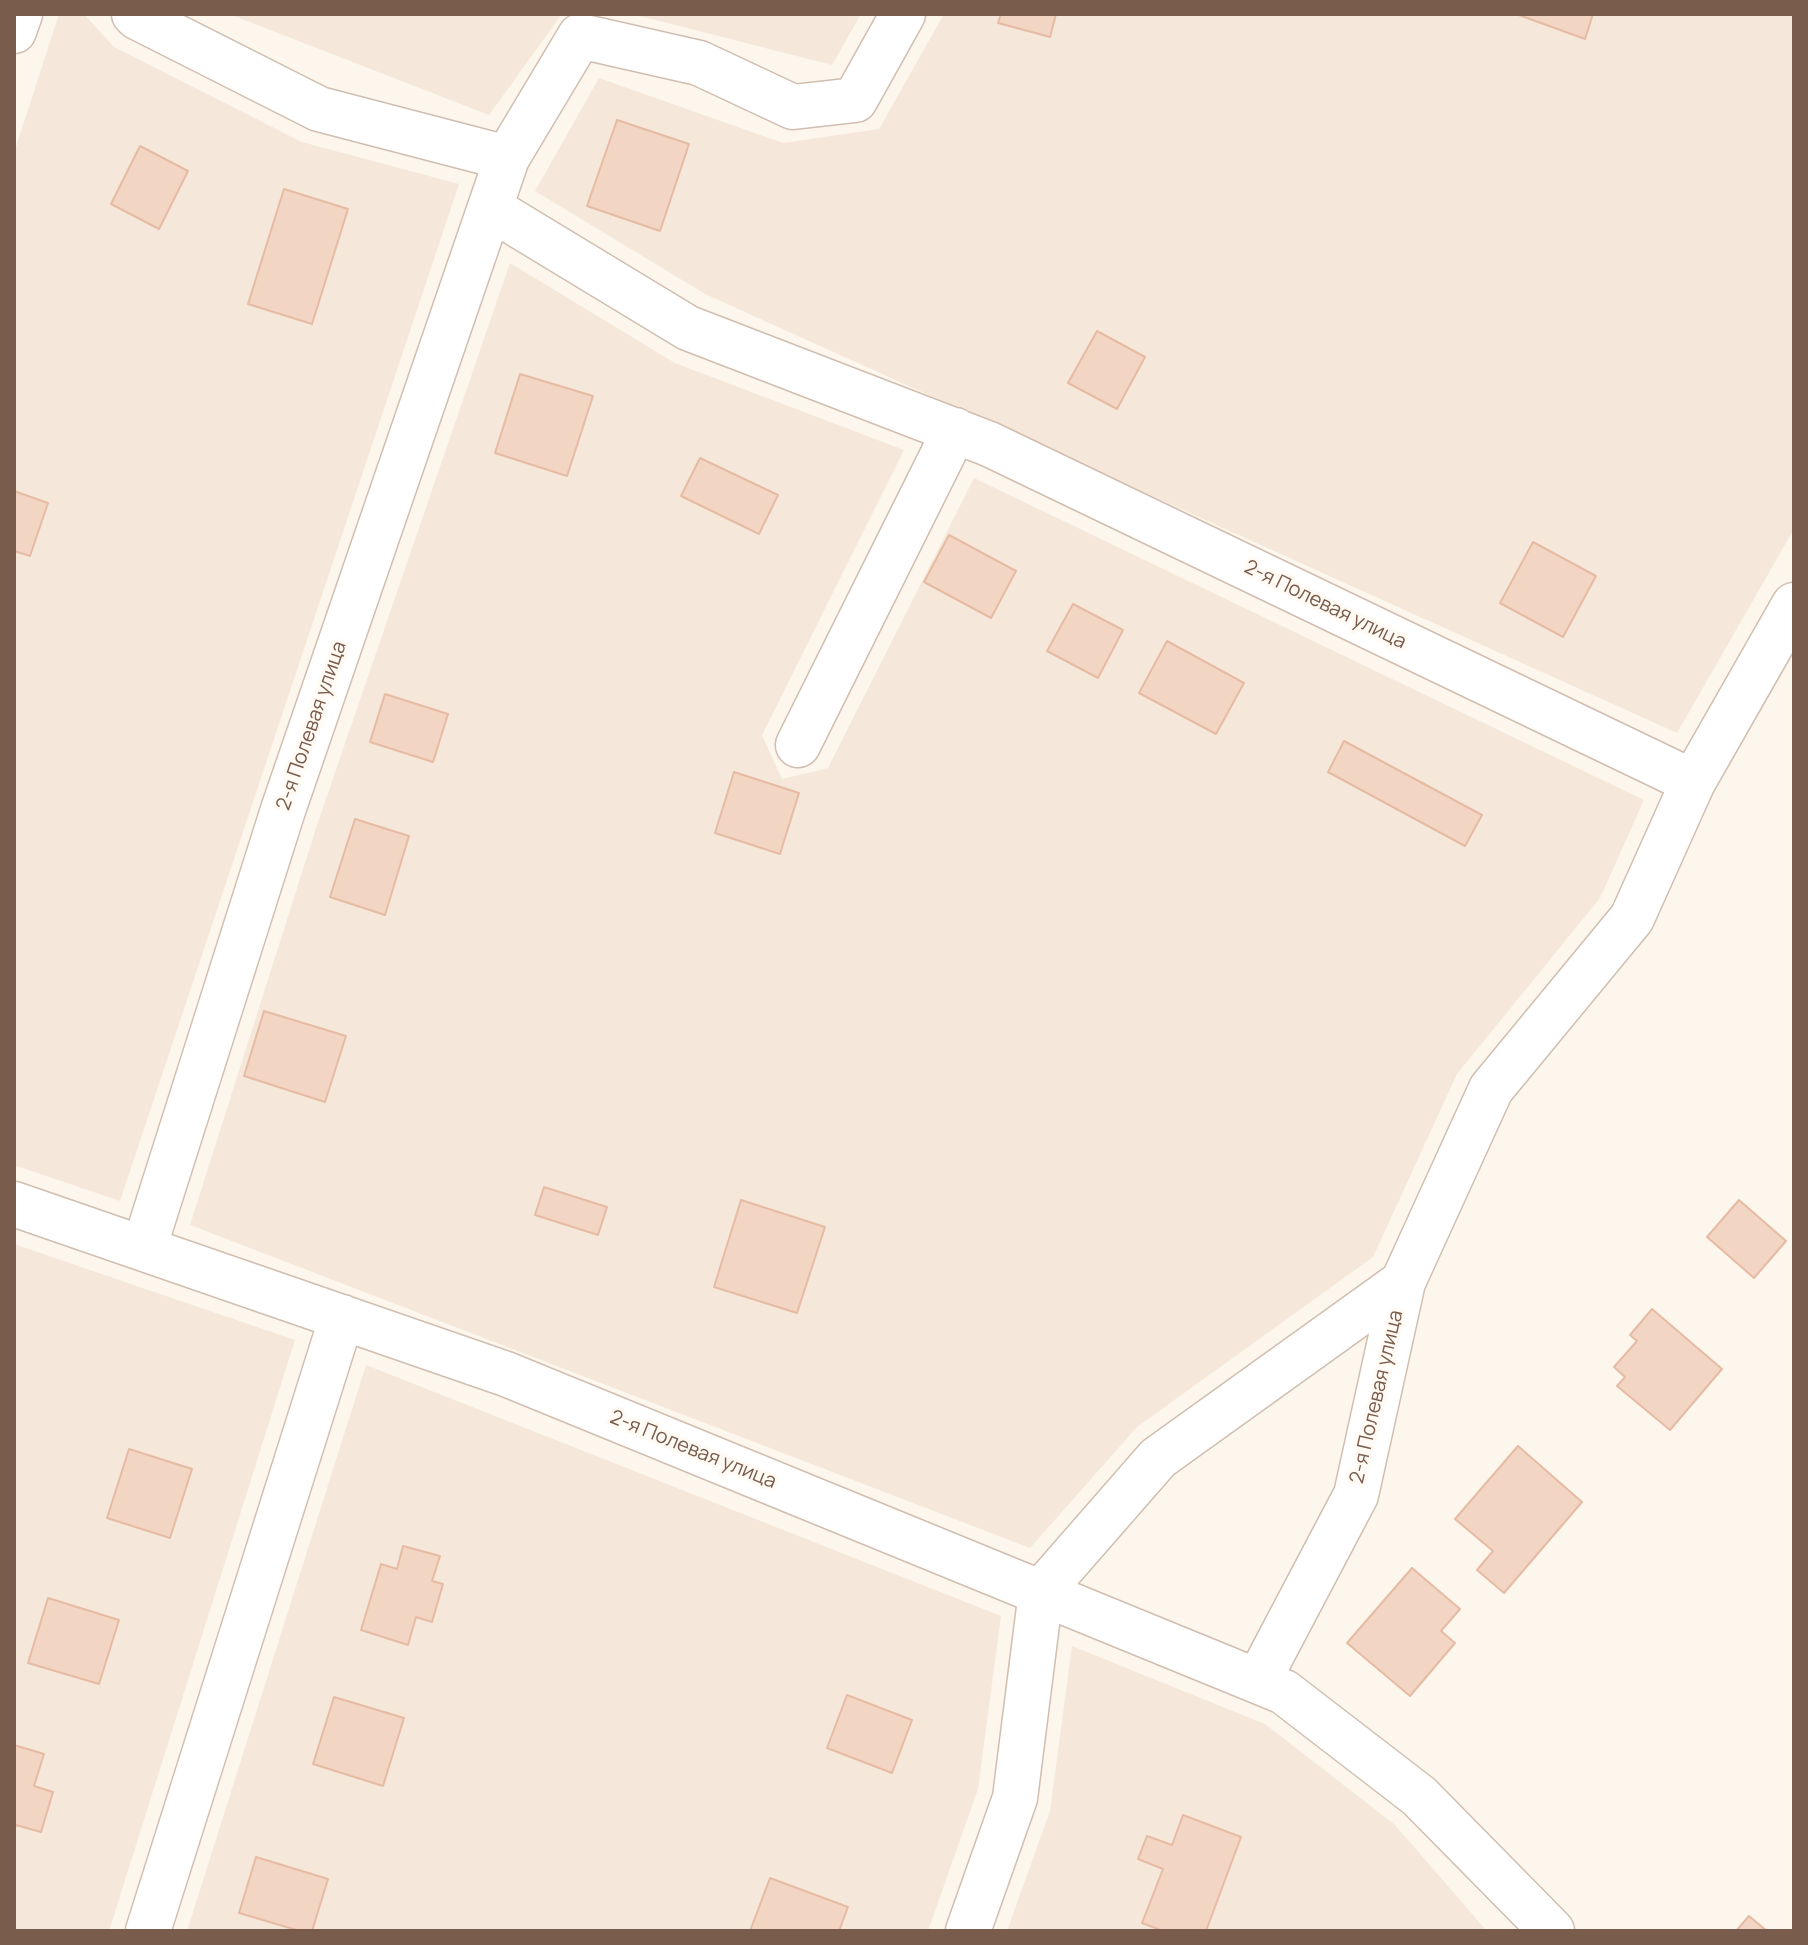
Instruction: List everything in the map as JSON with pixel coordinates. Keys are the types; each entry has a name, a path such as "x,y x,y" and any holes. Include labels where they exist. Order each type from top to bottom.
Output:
{"street":[{"path":"14,31 20,14"},
{"path":"134,14 319,109 507,158"},
{"name":"2-я Полевая улица","path":"144,1248 283,810 507,158 580,36 699,63 793,107 855,100 903,14"},
{"name":"2-я Полевая улица","path":"490,208 688,328 989,444 1693,782"},
{"path":"798,745 955,430"},
{"name":"2-я Полевая улица","path":"1258,1681 1356,1495 1403,1282 1491,1089 1632,918 1693,782 1794,605"},
{"name":"2-я Полевая улица","path":"14,1204 506,1374 1284,1692 1419,1796 1552,1931"},
{"name":"2-я Полевая улица","path":"1041,1592 1158,1458 1403,1282"},
{"path":"148,1931 342,1317"},
{"path":"968,1931 1015,1798 1041,1592"}],"shaded area":[{"path":"59,14 84,14 114,47 302,142 459,184 120,1201 14,1165 14,153"},
{"path":"229,14 562,14 489,115"},
{"path":"632,14 861,14 832,65"},
{"path":"944,14 1794,14 1794,529 1677,733 705,294 535,191 599,78 783,143 879,129"},
{"path":"510,263 675,363 904,450 762,735 782,779 828,768 974,478 1644,800 1600,898 1457,1074 1373,1257 1137,1427 1030,1548 190,1225 318,822"},
{"path":"14,1244 295,1340 109,1931 14,1931"},
{"path":"366,1365 1001,1616 978,1789 928,1931 187,1931"},
{"path":"1072,1646 1265,1724 1394,1824 1487,1931 1007,1931 1050,1811"}],"building":[{"path":"1001,14 1056,14 1050,37 998,23"},
{"path":"1516,14 1593,14 1585,39"},
{"path":"617,120 689,144 660,231 587,206"},
{"path":"140,146 188,171 159,229 111,204"},
{"path":"284,189 348,209 312,324 248,304"},
{"path":"1097,331 1145,357 1117,409 1068,383"},
{"path":"520,374 593,396 567,476 495,453"},
{"path":"700,458 778,495 759,534 681,496"},
{"path":"14,491 48,503 30,556 14,551"},
{"path":"949,535 1016,571 991,618 924,582"},
{"path":"1533,542 1596,576 1563,637 1500,603"},
{"path":"1073,604 1123,630 1098,678 1047,651"},
{"path":"1167,641 1244,683 1216,734 1139,693"},
{"path":"385,694 448,714 433,762 370,742"},
{"path":"1344,741 1482,815 1465,846 1328,772"},
{"path":"734,772 799,793 780,854 715,833"},
{"path":"355,819 409,836 385,915 330,897"},
{"path":"264,1011 346,1036 325,1102 244,1076"},
{"path":"544,1187 607,1207 598,1235 535,1215"},
{"path":"741,1200 825,1227 797,1313 714,1287"},
{"path":"1739,1200 1786,1241 1754,1278 1707,1237"},
{"path":"1652,1309 1722,1369 1670,1430 1617,1386 1625,1377 1614,1367 1637,1341 1630,1335"},
{"path":"1518,1446 1582,1502 1504,1593 1477,1570 1493,1551 1455,1519"},
{"path":"129,1449 192,1469 170,1538 107,1518"},
{"path":"403,1546 440,1556 432,1581 443,1584 432,1622 416,1617 408,1645 361,1630 381,1564 397,1569"},
{"path":"1412,1568 1460,1609 1441,1631 1455,1643 1410,1696 1347,1643"},
{"path":"48,1598 119,1620 99,1684 28,1663"},
{"path":"847,1695 912,1720 892,1773 827,1748"},
{"path":"334,1697 404,1718 383,1786 313,1764"},
{"path":"14,1745 44,1754 34,1786 53,1792 41,1832 16,1825 14,1831"},
{"path":"1183,1815 1241,1837 1206,1931 1163,1931 1142,1923 1163,1869 1138,1859 1147,1836 1172,1845"},
{"path":"256,1857 328,1879 312,1931 300,1931 239,1913"},
{"path":"770,1878 848,1907 839,1931 750,1931"},
{"path":"1749,1916 1767,1931 1736,1931"}]}
